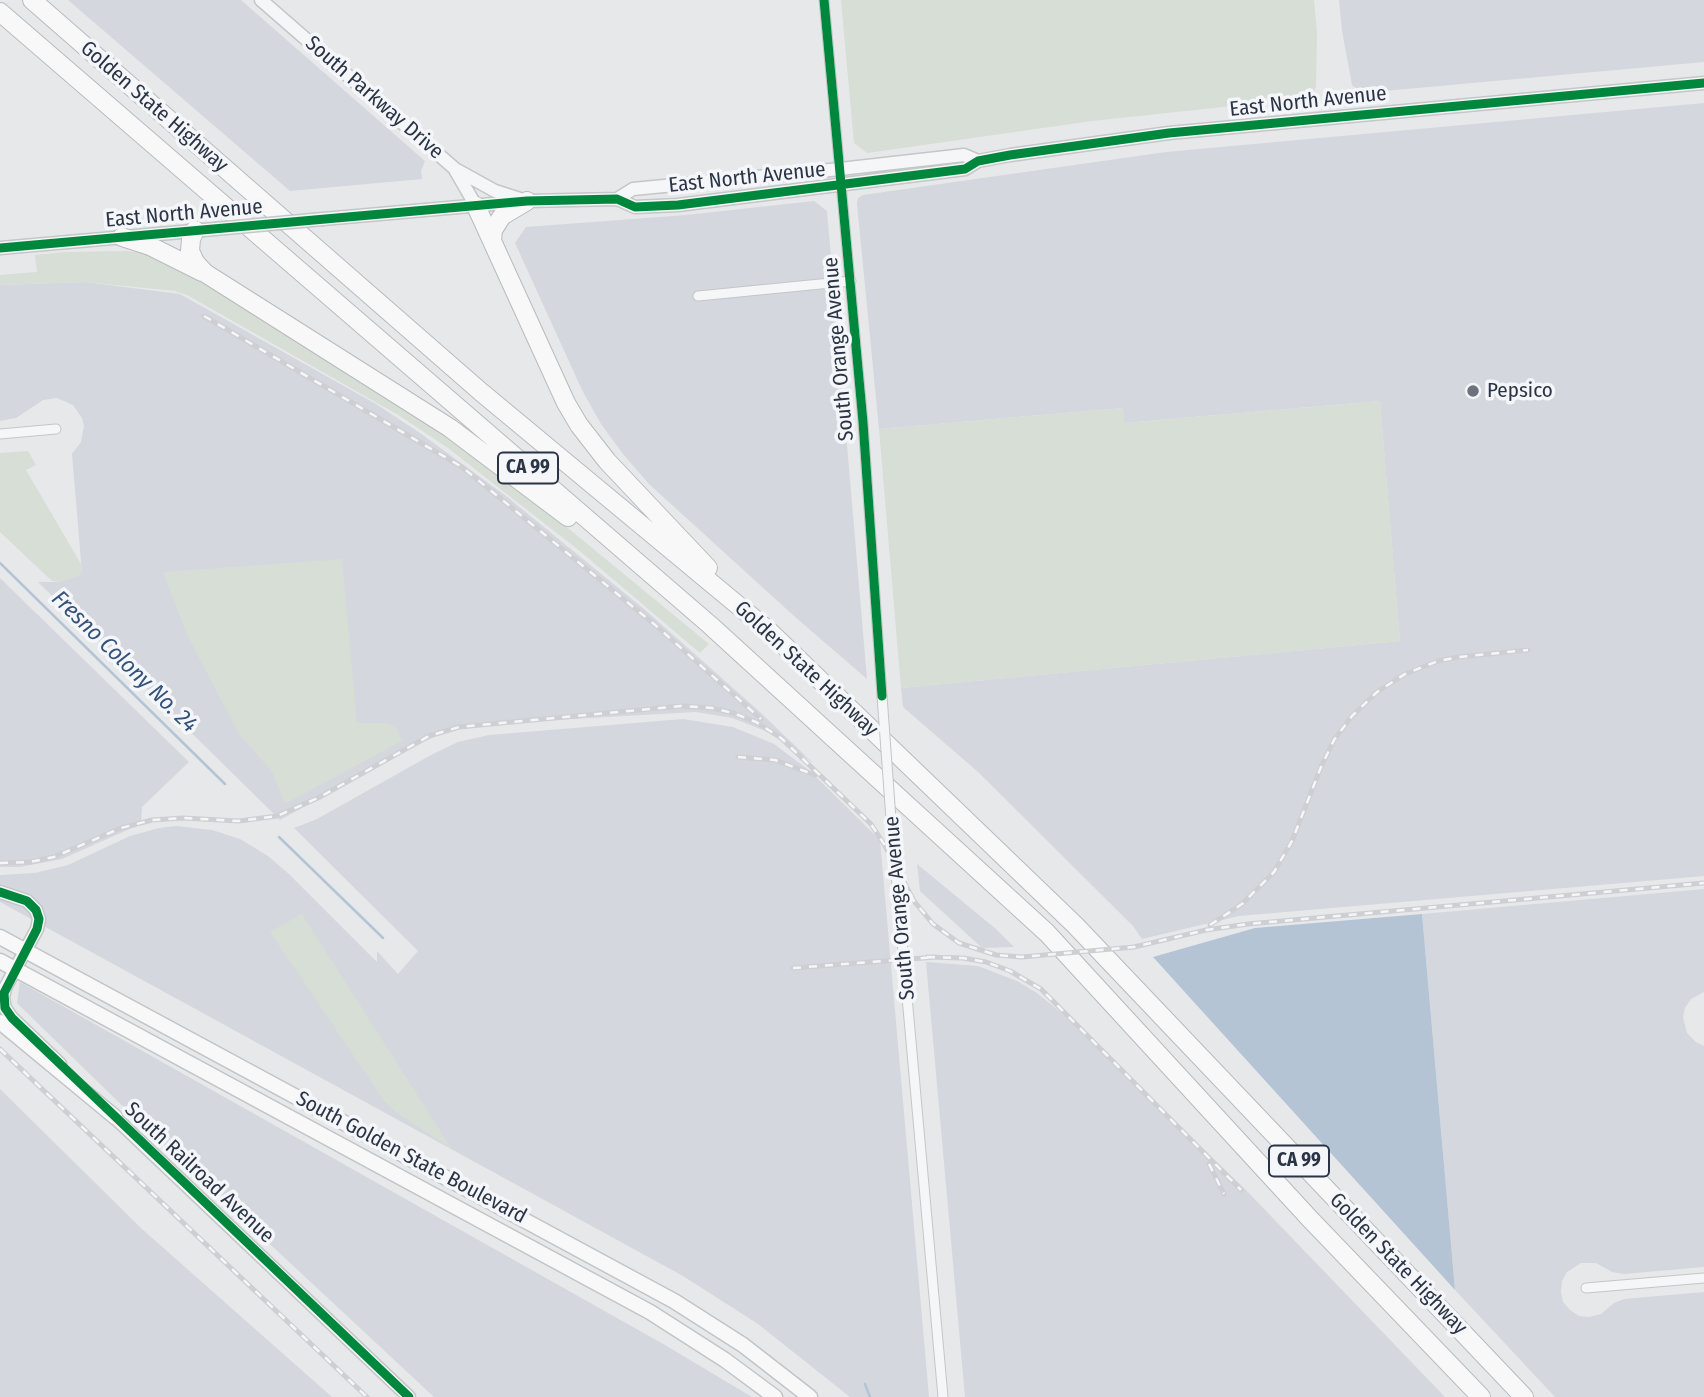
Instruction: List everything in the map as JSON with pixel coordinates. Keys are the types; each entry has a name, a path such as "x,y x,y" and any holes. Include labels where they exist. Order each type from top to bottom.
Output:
{"highway":[{"name":"Golden State Highway","path":"32,0 481,392 769,631 1075,925 1524,1397"},
{"name":"Golden State Highway","path":"0,12 710,625 1047,933 1310,1219 1481,1397"},
{"path":"492,240 496,222 527,201"},
{"path":"476,206 566,403 585,434 607,461 769,631"},
{"path":"195,230 190,251 205,273"},
{"path":"122,237 150,246 205,273 450,428 710,625"}],"main road":[{"name":"South Golden State Boulevard","path":"0,937 20,960 650,1312 725,1360 775,1397"},
{"name":"South Golden State Boulevard","path":"0,961 20,960 674,1301 743,1345 810,1397"},
{"path":"0,1022 115,1117"}],"street":[{"name":"South Parkway Drive","path":"261,0 454,168 476,206"},
{"name":"South Orange Avenue","path":"824,0 851,281 891,820 943,1397"},
{"name":"East North Avenue","path":"0,248 527,201 617,199 635,207 678,205 965,169 978,160 1181,132 1704,83"},
{"name":"East North Avenue","path":"617,199 633,189 964,155 978,160"},
{"path":"454,168 495,191 527,201"},
{"path":"698,296 851,281"},
{"path":"0,434 57,429"},
{"name":"South Railroad Avenue","path":"0,892 27,901 38,914 37,929 4,993 8,1012 409,1397"},
{"path":"1586,1288 1704,1278"}],"shaded area":[{"path":"68,0 241,0 425,161 421,171 422,179 290,191"},
{"path":"841,0 1314,0 1317,33 1316,88 1308,98 1092,121 867,153 854,143"},
{"path":"1339,0 1704,0 1704,62 1362,93 1352,85"},
{"path":"1704,103 1704,876 1239,916 1142,939 1133,926 978,772 903,707 901,688 1400,641 1380,401 1124,423 1122,408 879,429 858,198 863,195 1166,152"},
{"path":"814,201 827,211 867,679 649,484 623,454 601,424 582,390 515,243 526,227 686,215"},
{"path":"127,251 145,253 185,271 406,405 541,506 709,644 700,653 581,552 448,448 400,416 187,295 175,291 85,282 0,285 0,275 37,272 35,255"},
{"path":"85,282 180,294 376,404 420,433 506,496 644,609 813,763 781,739 763,730 732,718 696,712 485,724 455,728 423,742 280,820 38,582 61,582 82,573 72,454 81,442 84,426 73,405 57,398 43,400 16,418 0,421 0,285"},
{"path":"1380,401 1400,641 901,688 879,429 1123,408 1125,423"},
{"path":"28,451 36,465 26,470 81,564 82,573 61,582 52,581 0,532 0,453"},
{"path":"342,559 357,723 388,723 397,729 402,741 285,804 272,772 239,734 188,637 163,572"},
{"path":"0,578 189,762 142,807 141,824 62,859 20,867 0,867"},
{"path":"683,719 733,727 774,744 810,771 880,840 929,1397 850,1397 758,1324 683,1276 0,902 0,875 35,873 68,865 130,836 159,828 176,826 212,830 240,839 268,856 377,962 377,951 398,974 418,951 294,828 317,819 458,742 489,735"},
{"path":"917,864 1014,947 982,948 920,891"},
{"path":"1704,889 1704,992 1691,999 1683,1017 1687,1033 1704,1046 1704,1267 1624,1274 1612,1272 1596,1263 1581,1263 1567,1272 1562,1281 1561,1292 1563,1302 1570,1310 1579,1316 1589,1317 1601,1314 1614,1303 1624,1299 1704,1292 1704,1397 1555,1397 1455,1290 1422,914"},
{"path":"302,914 452,1149 397,1113 384,1101 270,932"},
{"path":"926,962 978,966 1017,981 1058,1010 1243,1187 1445,1397 965,1397"},
{"path":"20,982 665,1345 752,1397 434,1397 140,1123 17,1003"},
{"path":"0,1089 142,1229 332,1397 0,1397"}],"water":[{"path":"1422,914 1455,1290 1153,957 1255,928"}],"waterway":[{"name":"Fresno Colony No. 24","path":"0,563 225,784"},
{"name":"Fresno Colony No. 24","path":"279,837 383,938"},
{"name":"Fresno Colony No. 24","path":"865,1384 870,1397"}],"railway":[{"path":"204,316 462,467 654,624 761,719"},
{"path":"1210,925 1242,904 1274,872 1292,841 1334,740 1352,716 1377,692 1405,674 1438,661 1528,650"},
{"path":"0,863 30,862 54,857 121,828 152,820 183,818 239,821 277,816 318,798 429,736 459,727 681,706 712,708 733,713 756,722 781,738 871,824 914,901 933,924 959,943 996,955 1022,957 1134,947 1206,930 1248,924 1704,883"},
{"path":"738,757 775,760 815,775"},
{"path":"927,957 986,962 1010,971 1041,989 1241,1190"},
{"path":"793,968 936,957"},
{"path":"0,1049 367,1397"},
{"path":"1209,1164 1224,1194"}],"cycle path":[{"path":"824,0 863,422 882,696"},
{"path":"0,248 527,201 617,199 635,207 678,205 965,169 978,161 1010,155 1169,133 1704,83"},
{"path":"0,892 27,901 36,910 39,919 37,929 4,993 5,1008 12,1018 409,1397"}],"place":[{"name":"Pepsico","path":"1473,391"}]}
